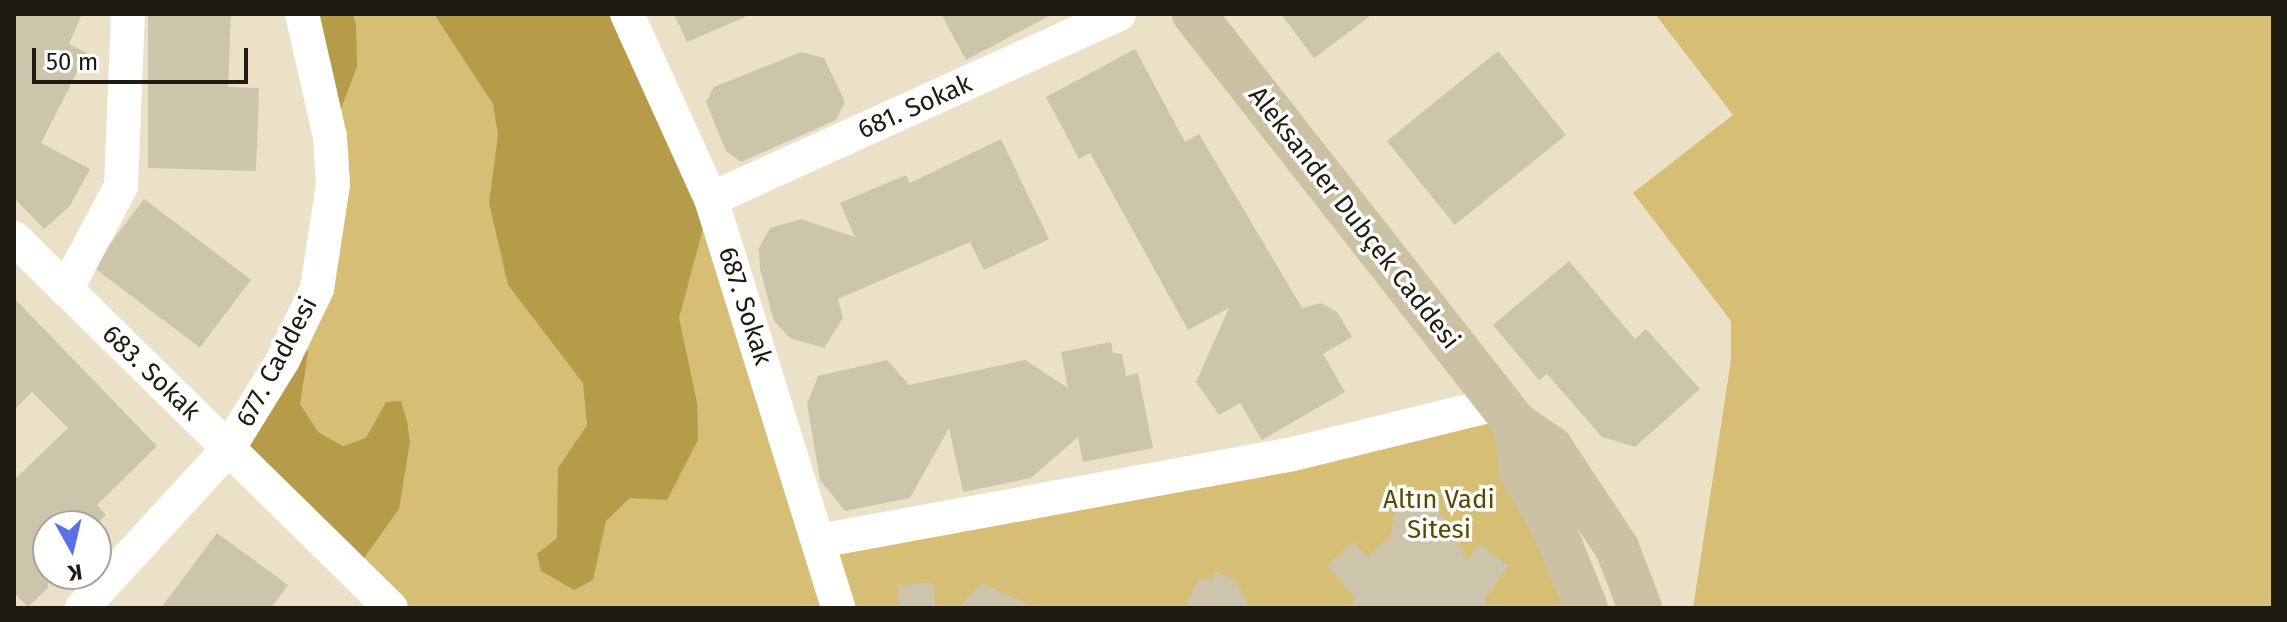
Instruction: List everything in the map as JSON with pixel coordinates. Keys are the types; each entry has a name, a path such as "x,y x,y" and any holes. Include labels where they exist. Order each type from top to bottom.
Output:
{"main road":[{"name":"Aleksander Dubçek Caddesi","path":"1194,14 1508,413"},
{"path":"1508,413 1521,471 1553,526 1586,608"},
{"path":"1508,413 1551,448 1587,497 1640,608"}],"street":[{"path":"66,290 121,186 128,14"},
{"name":"677. Caddesi","path":"82,608 116,597 228,449 300,324 329,236 330,137 302,14"},
{"name":"687. Sokak","path":"627,14 711,199 838,608"},
{"name":"681. Sokak","path":"711,199 1119,14"},
{"name":"683. Sokak","path":"14,238 391,608"},
{"path":"819,541 1508,413"}],"green space":[{"name":"Altın Vadi Sitesi","path":"302,14 627,14 819,541 1500,403 1586,608 391,608 228,449 329,236"},
{"path":"1655,14 2273,14 2273,608 1693,608 1731,360 1731,321 1633,193 1733,115"}],"shaded area":[{"path":"302,14 353,14 356,24 357,67 330,137"},
{"path":"434,14 627,14 711,199 679,318 697,402 698,440 667,500 630,498 606,521 593,580 574,590 541,571 537,554 557,538 558,468 587,425 583,383 508,285 489,203 498,135 493,104"},
{"path":"300,324 308,353 300,404 318,432 343,446 366,438 386,402 401,401 407,421 410,442 399,509 354,572 228,449"}],"building":[{"path":"14,14 82,14 69,44 87,53 41,143 90,169 70,206 44,229 14,198"},
{"path":"148,14 231,14 228,87 259,88 256,171 148,168"},
{"path":"674,14 752,14 687,42"},
{"path":"941,14 1053,14 966,60"},
{"path":"1281,14 1373,14 1314,58"},
{"path":"1135,49 1185,142 1199,134 1302,308 1321,303 1337,312 1352,337 1323,354 1345,392 1262,440 1240,403 1219,415 1196,382 1229,308 1188,330 1090,153 1079,159 1046,97"},
{"path":"1498,51 1566,135 1455,225 1387,141"},
{"path":"801,52 824,58 845,102 836,120 741,162 726,151 706,102 714,87"},
{"path":"1001,139 1049,239 984,270 970,242 838,299 843,318 824,348 790,338 774,321 760,269 759,248 770,228 801,219 855,237 840,203 906,175 910,183"},
{"path":"144,199 251,280 200,348 93,267"},
{"path":"1569,261 1635,339 1646,329 1700,389 1635,447 1602,437 1547,374 1539,380 1493,325"},
{"path":"14,298 157,446 97,505 102,510 32,510 32,590 46,590 28,607 14,593 14,480 68,428 32,392 14,410"},
{"path":"1111,342 1113,353 1122,354 1126,376 1138,373 1153,448 1083,462 1078,437 1031,478 963,492 949,428 910,498 845,511 820,480 807,404 818,376 887,360 909,385 1025,360 1068,388 1061,352"},
{"path":"1405,501 1430,503 1446,519 1467,561 1479,544 1509,566 1486,597 1485,608 1352,608 1354,595 1327,566 1353,542 1367,557 1391,536 1394,513 1406,510"},
{"path":"217,533 288,585 271,608 161,608"},
{"path":"1213,571 1236,581 1250,608 1184,608 1199,579 1212,581"},
{"path":"933,582 936,608 900,608 897,586"},
{"path":"983,583 1036,608 958,608"}]}
